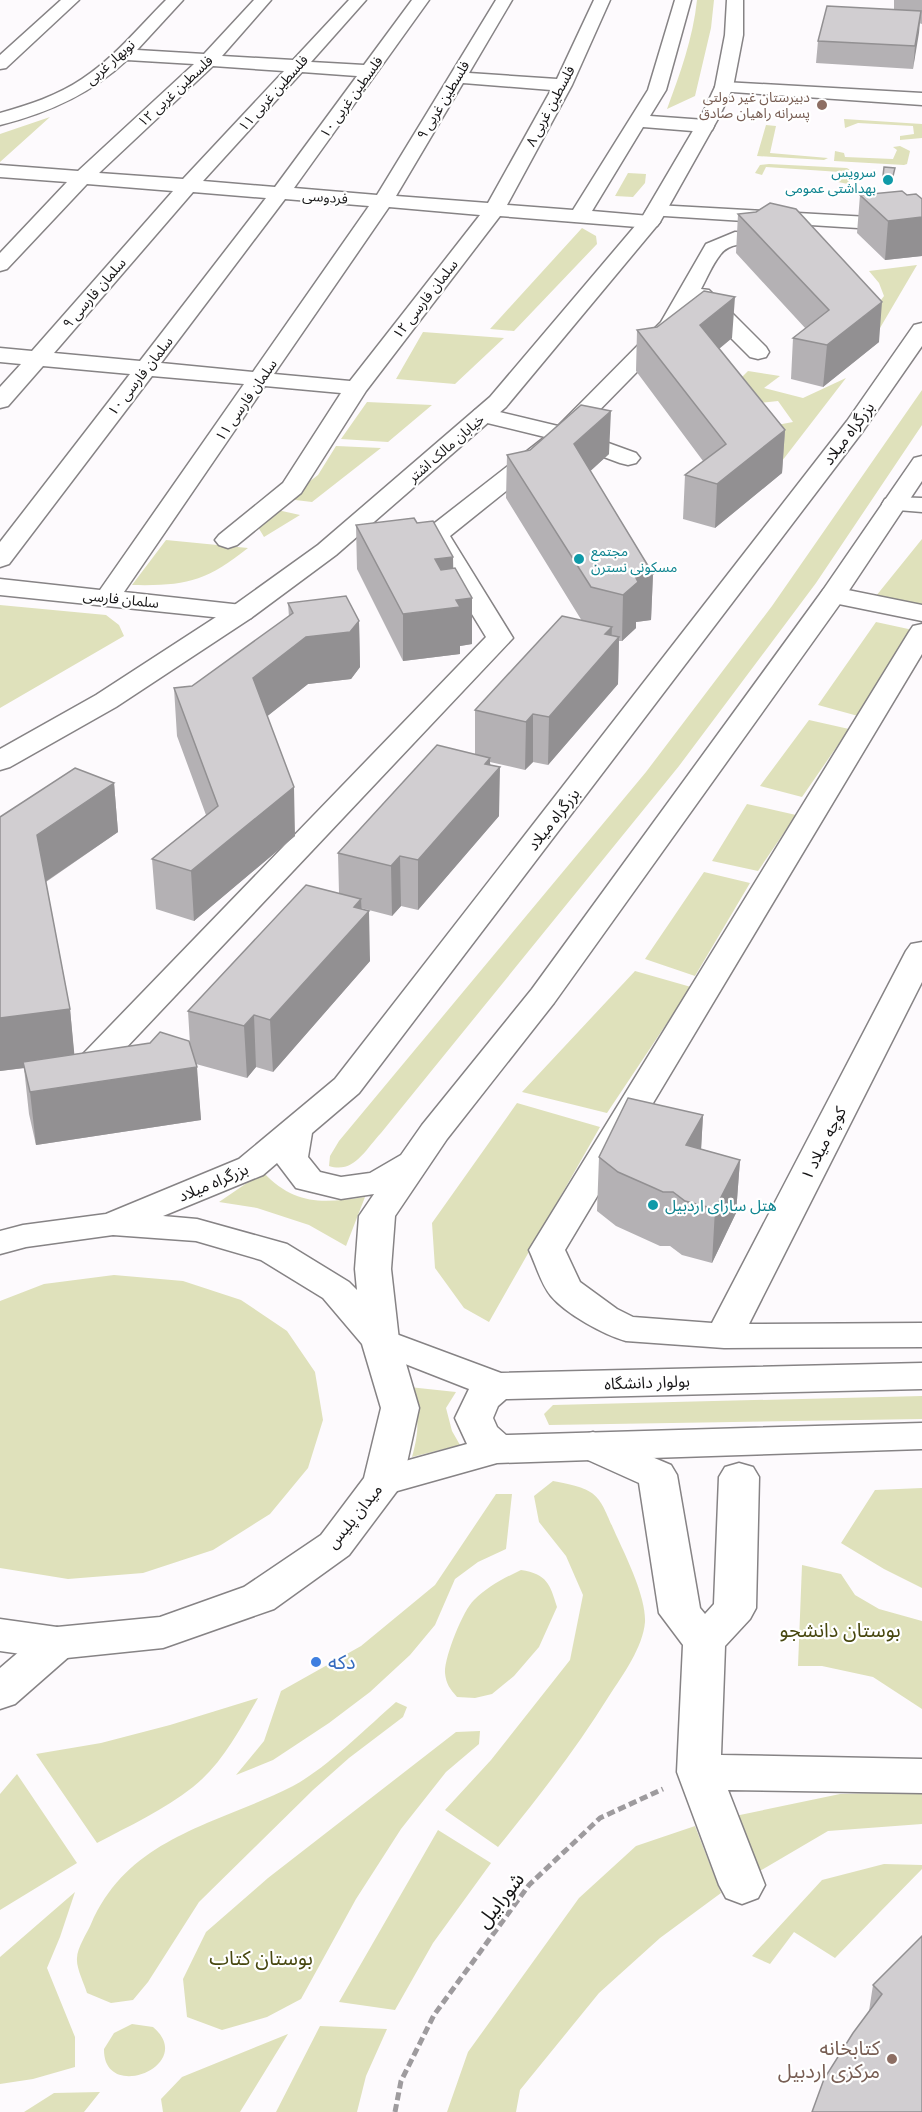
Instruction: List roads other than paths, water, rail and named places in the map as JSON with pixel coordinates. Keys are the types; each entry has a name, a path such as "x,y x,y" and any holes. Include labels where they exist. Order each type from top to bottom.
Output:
{"main road":[{"path":"3,57 71,0"},
{"name":"نوبهار غربی","path":"0,119 50,103 87,84 175,0"},
{"name":"فلسطین غربی ۱۲","path":"0,265 82,178 208,61 263,0"},
{"name":"فلسطین غربی ۱۱","path":"188,186 358,0"},
{"name":"فلسطین غربی ۱۰","path":"280,193 421,0"},
{"name":"فلسطین غربی ۹","path":"383,201 504,0"},
{"name":"فلسطین غربی ۸","path":"494,210 563,85 602,0"},
{"path":"579,216 657,90 683,0"},
{"name":"خیابان مالک اشتر","path":"0,761 106,701 242,612 327,550 498,402 653,216 705,126 724,87 734,35 735,0"},
{"path":"121,54 369,71"},
{"path":"457,77 563,85"},
{"path":"724,87 922,99"},
{"path":"880,118 887,97"},
{"path":"638,121 705,126"},
{"name":"فردوسی","path":"0,171 579,216 653,216 922,226"},
{"name":"سلمان فارسی ۹","path":"0,401 188,186"},
{"name":"سلمان فارسی ۱۰","path":"0,559 280,193"},
{"name":"سلمان فارسی ۱۱","path":"107,598 383,201"},
{"name":"سلمان فارسی ۱۲","path":"228,540 292,488 356,388 494,210"},
{"path":"95,1061 500,638 436,534 562,434 670,325 713,248 735,238 765,238 801,243"},
{"path":"692,286 758,352"},
{"name":"بزرگراه میلاد","path":"113,1224 251,1167 347,1086 855,426 922,330"},
{"path":"0,355 356,388"},
{"path":"483,415 562,434 628,458"},
{"path":"380,1340 373,1269 377,1216 434,1132 543,996 833,595 908,505 922,463"},
{"name":"سلمان فارسی","path":"0,587 242,612"},
{"path":"833,595 922,613"},
{"path":"922,632 547,1250 565,1289 604,1318 626,1329 724,1336 922,1335"},
{"name":"کوچه میلاد ۱","path":"724,1336 922,951"},
{"path":"294,1131 291,1158 308,1180 341,1188 380,1182 413,1162"},
{"name":"میدان پلیس","path":"0,1243 22,1236 113,1224 197,1230 274,1252 336,1290 380,1340 400,1408 383,1480 335,1545 259,1598 163,1632 57,1643 0,1635"},
{"name":"بولوار دانشگاه","path":"380,1340 497,1386 922,1376"},
{"path":"497,1386 481,1400 474,1418 480,1434 497,1449"},
{"path":"383,1480 497,1449 922,1436"},
{"path":"593,1446 657,1475 680,1613 704,1642"},
{"path":"739,1477 735,1608 704,1642 699,1772 742,1885"},
{"path":"0,1693 57,1643"},
{"path":"699,1772 922,1776"}],"place":[{"name":"دبیرستان غیر دولتی پسرانه راهیان صادق","path":"822,105"},
{"name":"سرویس بهداشتی عمومی","path":"888,180"},
{"name":"مجتمع مسکونی نسترن","path":"579,559"},
{"name":"هتل سارای اردبیل","path":"653,1205"},
{"name":"دکه","path":"316,1662"},
{"name":"کتابخانه مرکزی اردبیل","path":"892,2059"}],"park label":[{"name":"بوستان دانشجو","path":"840,1630"},
{"name":"بوستان کتاب","path":"261,1958"}]}
